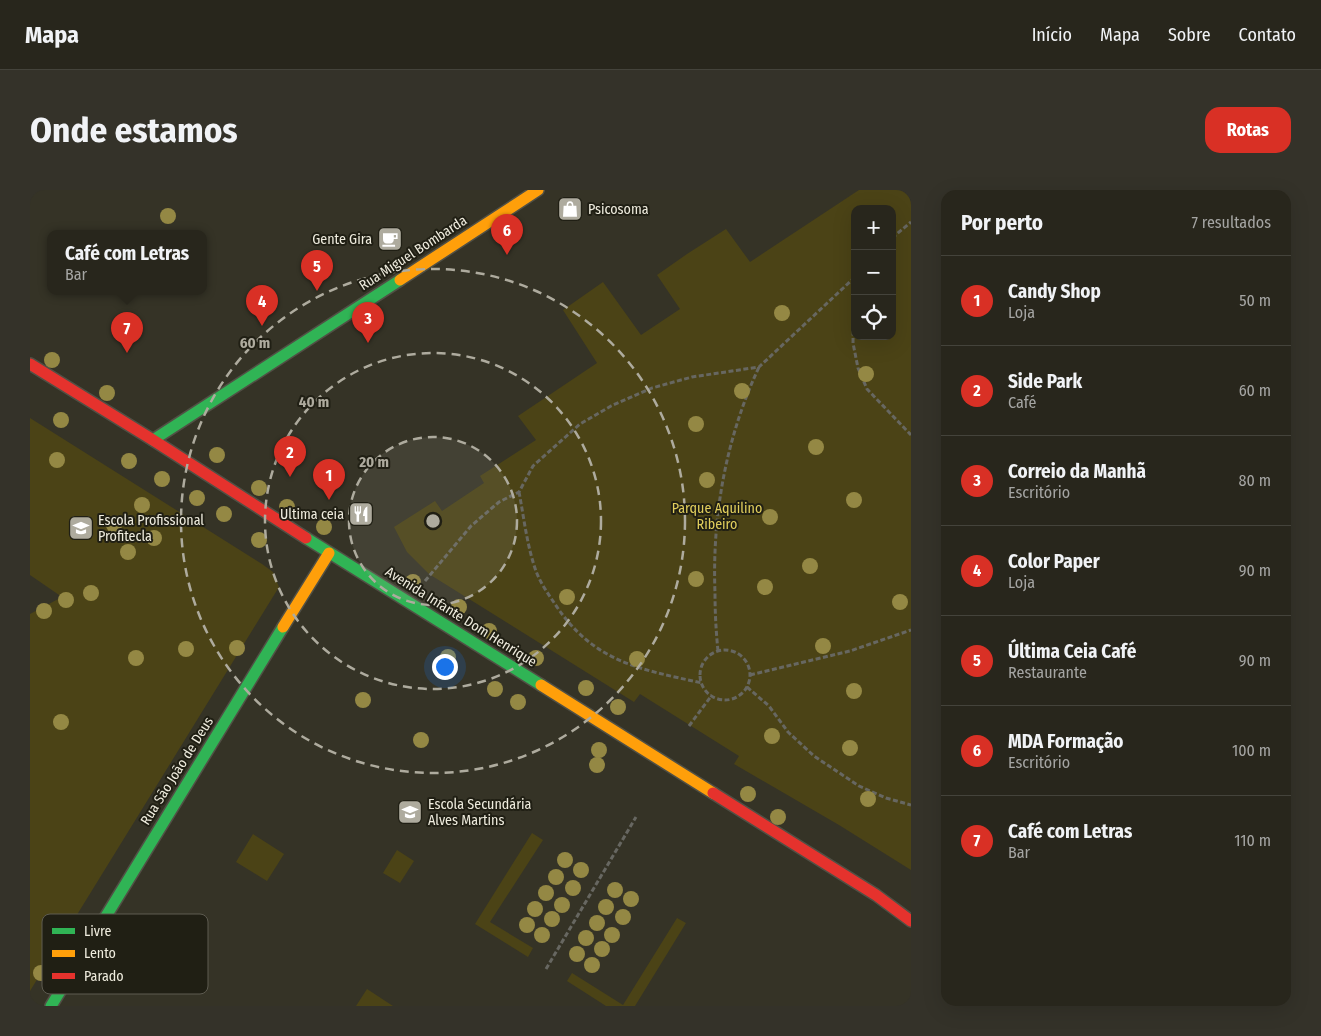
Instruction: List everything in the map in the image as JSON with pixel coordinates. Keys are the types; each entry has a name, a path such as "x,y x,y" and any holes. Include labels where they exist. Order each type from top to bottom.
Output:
{"main road":[{"name":"Rua Miguel Bombarda","path":"153,440 538,190"},
{"name":"Avenida Infante Dom Henrique","path":"30,364 876,895 911,921"},
{"name":"Rua São João de Deus","path":"107,914 329,553"},
{"name":"Avenida Infante Dom Henrique","path":"876,895 911,913"},
{"name":"Rua São João de Deus","path":"51,1006 58,994"}],"path":[{"path":"896,235 911,222"},
{"path":"718,651 715,626 714,560 716,517 722,478 750,386 759,367 851,280"},
{"path":"854,295 854,343 858,368 867,389 911,435"},
{"path":"429,574 449,554 471,526 499,502 519,492 533,466 580,424 612,406 652,388 692,377 759,367"},
{"path":"519,492 530,552 537,573 563,618 599,651 623,663 643,670 702,683"},
{"path":"750,675 850,651 911,630"},
{"path":"718,651 734,651 740,655 749,668 750,675 747,687 739,695 734,698 720,699 712,696 706,690 702,683 701,675 705,660 711,654 718,651"},
{"path":"747,687 768,706 788,732 814,756 859,786 886,798 911,805"},
{"path":"689,726 712,696"},
{"path":"546,969 636,817"}],"green space":[{"name":"Parque Aquilino Ribeiro","path":"859,190 911,190 911,870 839,825 734,764 739,756 640,694 634,702 429,574 407,552 394,527 435,501 442,511 484,483 480,476 536,440 518,416 597,363 563,310 603,282 641,335 680,309 657,275 726,229 750,262"},
{"path":"30,418 262,564 273,572 279,587 77,914 42,914 42,972 30,991 30,614 62,597 30,575"},
{"path":"532,833 543,840 490,922 533,948 528,957 475,924"},
{"path":"253,834 284,854 267,881 236,862"},
{"path":"397,850 414,861 400,883 383,873"},
{"path":"677,918 686,923 635,1006 606,1006 567,981 572,973 623,1005"},
{"path":"367,989 393,1006 356,1006"}],"traffic: fast":[{"path":"153,440 400,280"},
{"path":"306,538 541,685"},
{"path":"107,914 283,627"},
{"path":"51,1006 58,994"}],"traffic: slow":[{"path":"400,280 538,190"},
{"path":"283,627 329,553"},
{"path":"541,685 713,793"}],"traffic: jam":[{"path":"30,364 306,538"},
{"path":"713,793 876,895 911,921"}],"place":[{"name":"Psicosoma","path":"570,209"},
{"name":"Gente Gira","path":"390,239"},
{"name":"MDA Formação","path":"507,255"},
{"name":"Última Ceia Café","path":"317,291"},
{"name":"Color Paper","path":"262,326"},
{"name":"Correio da Manhã","path":"368,343"},
{"name":"Café com Letras","path":"127,353"},
{"name":"Side Park","path":"290,477"},
{"name":"Candy Shop","path":"329,500"},
{"name":"Ultima ceia","path":"361,514"},
{"name":"Escola Profissional Profitecla","path":"81,528"},
{"name":"Escola Secundária Alves Martins","path":"410,812"}]}
